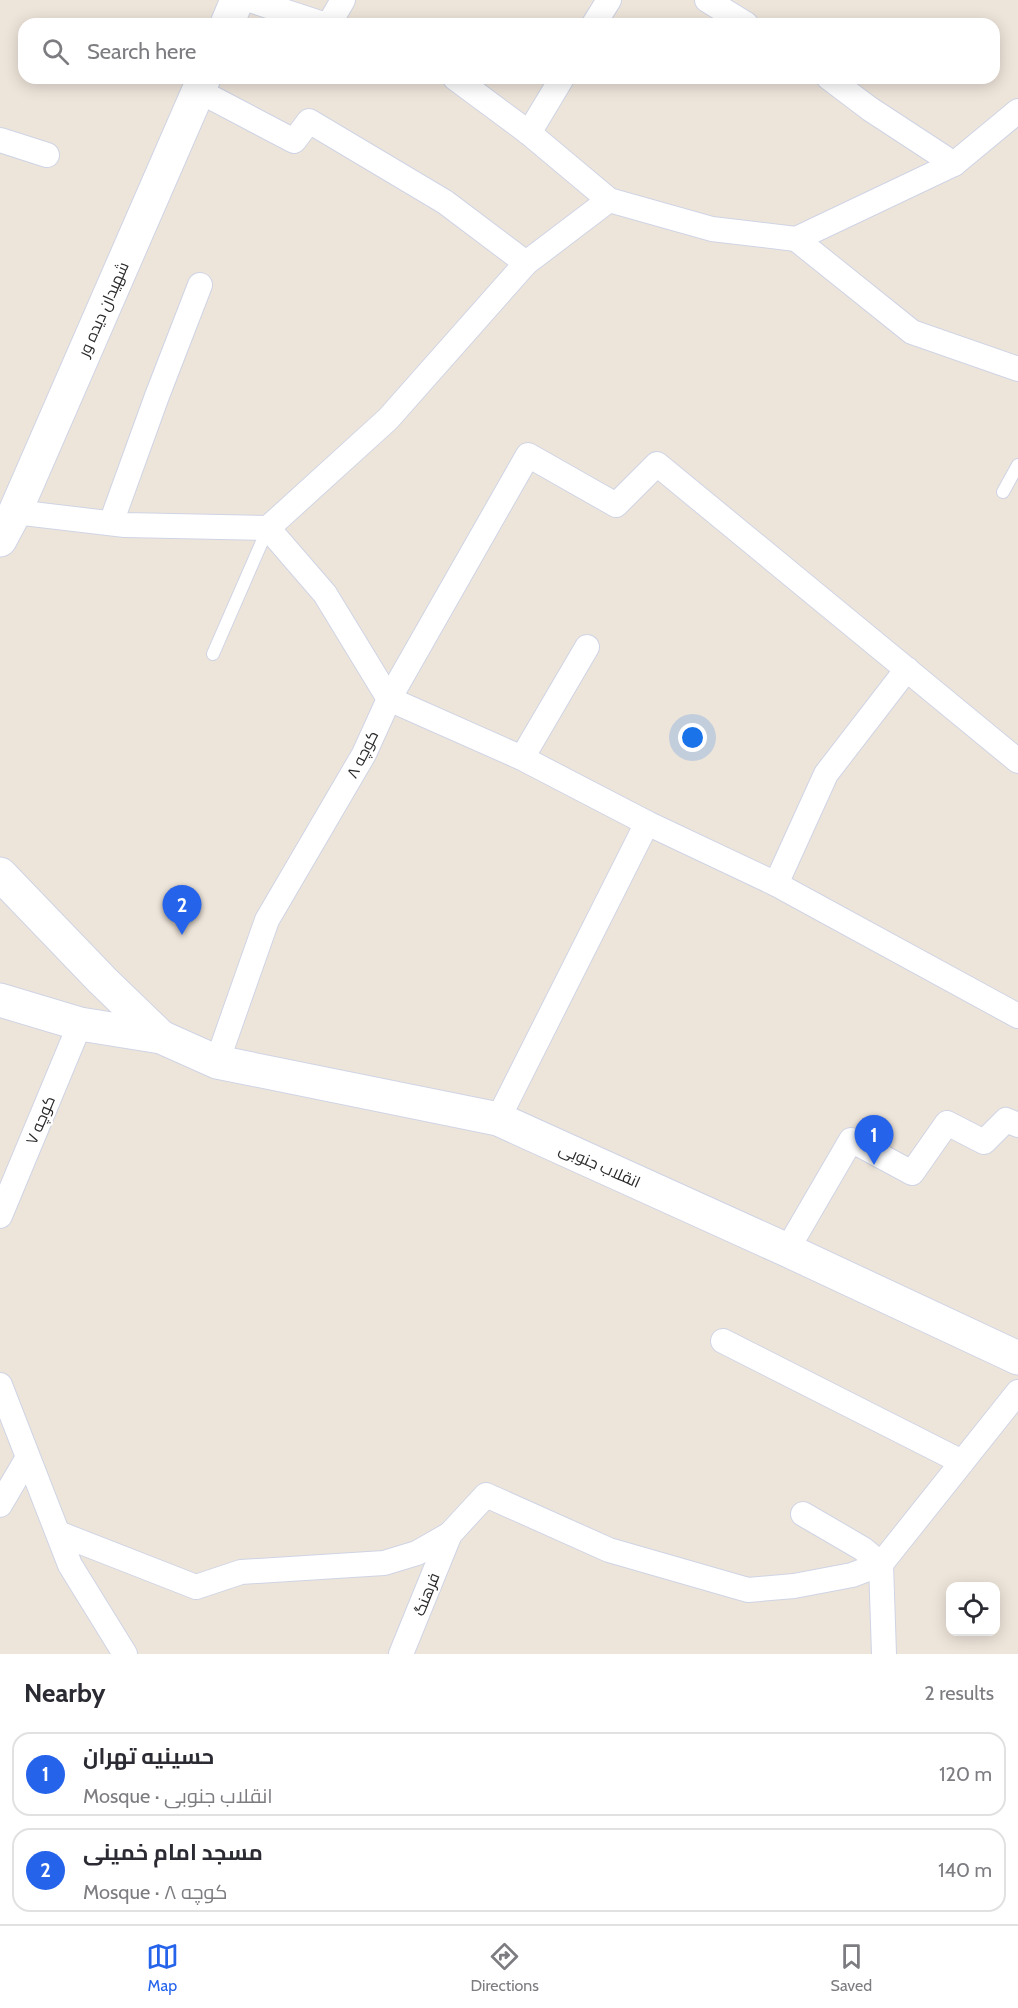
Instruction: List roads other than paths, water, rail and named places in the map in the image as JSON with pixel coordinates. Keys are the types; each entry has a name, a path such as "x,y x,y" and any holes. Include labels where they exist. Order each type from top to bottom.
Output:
{"main road":[{"path":"230,18 237,0"},
{"name":"شهیدان دیده ور","path":"7,526 201,84"},
{"path":"0,874 102,980 161,1036"},
{"path":"0,1000 80,1024 161,1036"},
{"name":"انقلاب جنوبی","path":"161,1036 217,1062 498,1119 1018,1358"}],"street":[{"path":"250,0 305,18"},
{"path":"332,18 343,0"},
{"path":"598,18 609,0"},
{"path":"707,0 736,18"},
{"path":"201,84 294,141 309,121 445,202 526,263"},
{"path":"463,84 529,133 609,201 712,229 796,239 912,332 1018,369"},
{"path":"529,133 558,84"},
{"path":"837,84 870,109 954,164"},
{"path":"796,239 954,164 1018,111"},
{"path":"0,140 47,155"},
{"path":"7,526 111,523 268,528 388,419 526,263 609,201"},
{"path":"111,523 200,285"},
{"name":"کوچه ۸","path":"217,1062 267,920 364,754 389,699 528,455 616,505 657,464 907,669"},
{"path":"268,528 325,594 389,699 522,758 647,823 776,884 1018,1016"},
{"path":"522,758 587,647"},
{"path":"776,884 826,774 907,669 1018,760"},
{"path":"498,1119 647,823"},
{"name":"کوچه ۷","path":"0,1216 80,1024"},
{"path":"787,1250 851,1140 912,1173 947,1123 984,1142 1006,1120 1018,1125"},
{"path":"723,1341 962,1462"},
{"path":"0,1385 70,1565 125,1654"},
{"path":"58,1533 196,1587 241,1572 384,1563 417,1553 450,1534 486,1494 609,1550 748,1590 794,1586 852,1575 881,1564 1018,1392"},
{"path":"0,1505 27,1459"},
{"path":"802,1514 863,1549 881,1564 884,1654"},
{"name":"فرهنگ","path":"401,1654 450,1534"}],"lane":[{"path":"1003,492 1018,465"},
{"path":"213,654 268,528"}],"place":[{"name":"مسجد امام خمینی","path":"182,935"},
{"name":"حسینیه تهران","path":"874,1165"}]}
